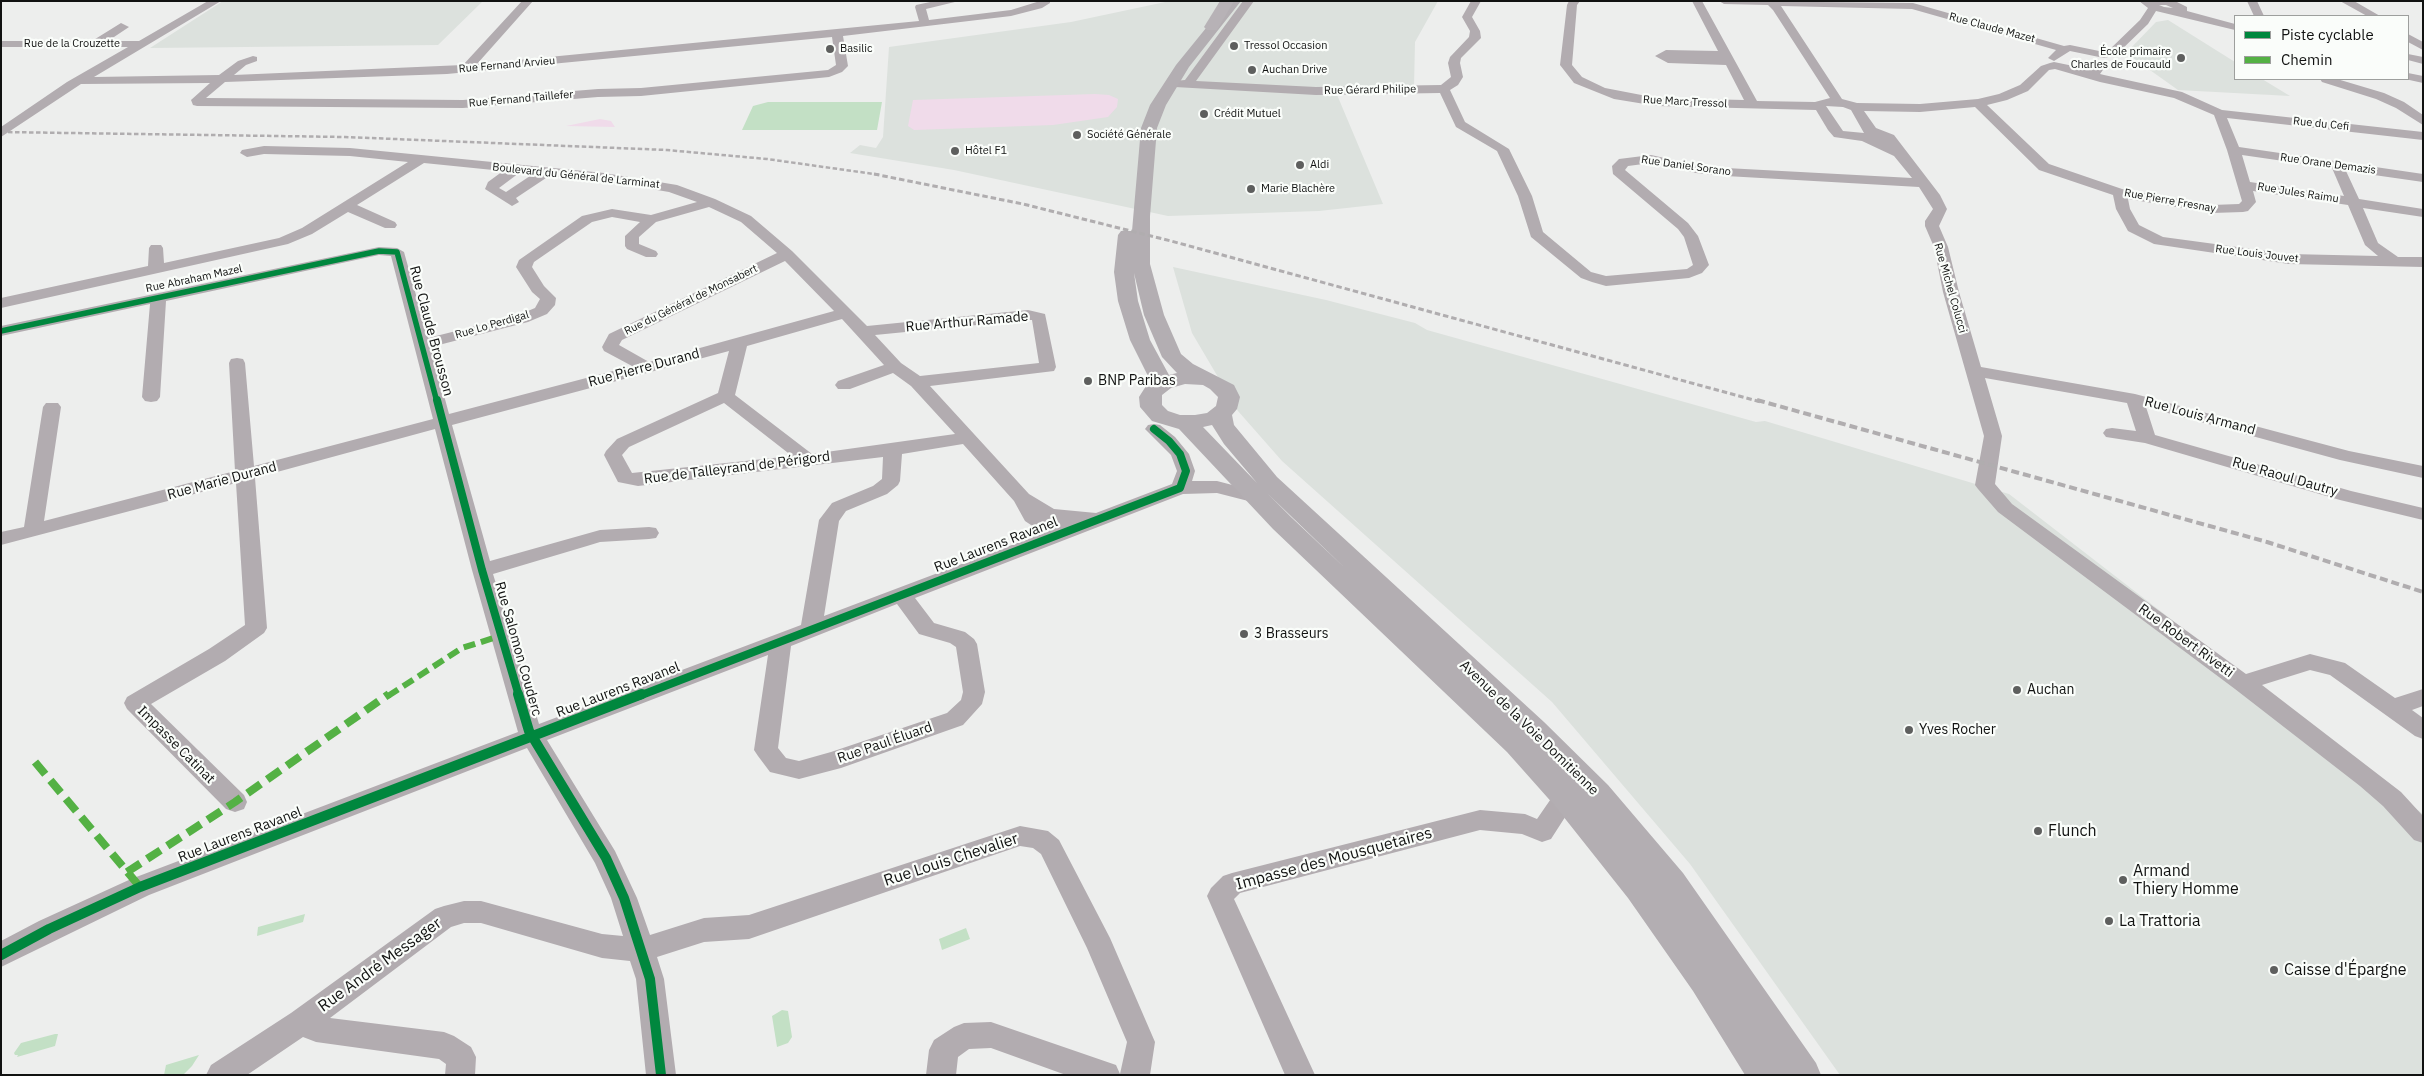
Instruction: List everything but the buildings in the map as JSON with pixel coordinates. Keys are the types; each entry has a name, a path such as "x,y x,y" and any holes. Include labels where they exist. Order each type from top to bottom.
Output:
{"highway":[{"path":"1212,27 1227,1"}],"main road":[{"path":"1134,130 1150,90 1217,1"},
{"path":"1138,297 1140,340 1159,376 1156,388 1150,397 1151,407 1177,428 1205,421 1221,414 1229,405 1229,397 1226,390 1218,384 1185,368 1172,357 1124,272 1149,128 1158,105 1170,84 1212,27 1235,1"},
{"path":"1129,182 1134,217"},
{"path":"1156,388 1174,380 1196,378 1207,380"},
{"name":"Avenue de la Voie Domitienne","path":"1221,414 1223,425 1232,439 1269,482 1534,730 1597,794 1671,883 1803,1075"},
{"name":"Avenue de la Voie Domitienne","path":"1177,428 1256,497 1517,744 1566,797 1640,888 1705,980 1766,1075"}],"street":[{"path":"1,137 90,77 133,53 143,44 216,1"},
{"path":"467,68 528,1"},
{"path":"924,24 920,7 954,1"},
{"path":"1170,84 1188,84 1249,1"},
{"path":"1444,89 1454,82 1457,77 1454,63 1456,57 1476,38 1475,31 1467,17 1476,1"},
{"name":"Rue Marc Tressol","path":"1575,1 1572,5 1566,65 1578,80 1601,91 1638,100 1752,104 1828,103 1855,107 1920,108 1978,103 2003,97 2024,88 2045,68 2054,65"},
{"path":"1697,1 1752,104"},
{"path":"1724,1 1770,2"},
{"path":"2252,1 2259,15"},
{"path":"2345,1 2373,15"},
{"name":"Rue Fernand Arvieu","path":"90,77 221,80 467,68 924,24 1011,13 1045,2"},
{"name":"Rue Claude Mazet","path":"1770,2 1910,4 2064,48 2078,48 2104,55"},
{"name":"Rue Michel Colucci","path":"1770,2 1767,8 1828,103 1839,134 1853,138 1868,135 1899,153 1935,198 1940,209 1937,217 1932,221 1932,226 1941,247 1951,292 1993,436"},
{"path":"981,3 989,16"},
{"path":"2088,73 2095,72 2107,59 2104,55 2112,54 2165,5 2234,27"},
{"path":"94,44 124,27 121,26"},
{"name":"Rue Fernand Taillefer","path":"221,80 196,100 197,102 444,105 598,92 641,92 829,73 838,70 842,66 837,33"},
{"path":"2409,38 2423,47"},
{"name":"Rue de la Crouzette","path":"1,44 143,44"},
{"path":"2064,48 2051,62 2054,65 2088,73 2100,78 2178,95 2219,113"},
{"path":"2409,57 2423,61"},
{"path":"221,80 242,63 253,58"},
{"path":"2409,76 2423,80"},
{"path":"2329,80 2380,96 2423,121"},
{"name":"Rue Gérard Philipe","path":"1188,84 1316,91 1444,89"},
{"name":"Rue Daniel Sorano","path":"1444,89 1460,124 1502,149 1512,166 1525,196 1536,234 1586,275 1606,281 1689,273 1697,270 1701,265 1691,236 1683,226 1618,171 1619,166 1624,162 1651,159 1696,169 1726,172 1923,183"},
{"name":"Rue Pierre Fresnay","path":"1978,103 2044,167 2052,171 2120,193 2212,210 2243,208 2249,202 2234,150 2219,113"},
{"path":"1855,107 1868,135"},
{"name":"Rue du Cefi","path":"2219,113 2423,136"},
{"path":"1,133 30,118"},
{"name":"Boulevard du Général de Larminat","path":"248,153 264,150 350,152 647,182 672,188 710,202 746,219 787,254 863,331 895,368 917,382 1022,498 1032,517 1041,523 1071,530"},
{"name":"Rue Orane Demazis","path":"2234,150 2423,178"},
{"path":"1,304 284,241 307,231 420,160"},
{"name":"Rue Jules Raimu","path":"2337,165 2372,245 2394,261"},
{"path":"515,169 493,184 492,189 510,200 545,172"},
{"name":"Rue Jules Raimu","path":"2243,185 2423,213"},
{"name":"Rue Louis Jouvet","path":"2120,193 2123,209 2132,228 2158,241 2288,259 2423,262"},
{"name":"Rue Lo Perdigal","path":"422,344 522,319 541,311 547,305 548,298 538,290 524,267 526,260 587,219 612,212 650,219 668,216 710,202"},
{"path":"347,206 390,224"},
{"path":"650,219 632,236 632,246 651,254"},
{"path":"156,248 156,270"},
{"name":"Rue Claude Brousson","path":"391,250 397,252 443,422"},
{"name":"Rue Abraham Mazel","path":"1,331 391,250"},
{"name":"Rue du Général de Monsabert","path":"646,367 610,347 615,337 787,254"},
{"path":"151,397 158,299"},
{"name":"Rue Pierre Durand","path":"443,422 844,313"},
{"name":"Rue Arthur Ramade","path":"863,331 1028,315 1039,318 1048,367 917,382"},
{"path":"739,343 726,396 807,459"},
{"path":"238,363 244,474"},
{"path":"844,385 895,368"},
{"name":"Rue Louis Armand","path":"1974,371 2135,399 2347,456 2423,472"},
{"name":"Rue de Talleyrand de Périgord","path":"726,396 624,443 614,455 625,478 638,480 893,450 966,438"},
{"path":"2135,399 2147,438"},
{"path":"33,531 52,407"},
{"name":"Rue Marie Durand","path":"1,539 443,422"},
{"name":"Rue Salomon Couderc","path":"443,422 503,646 529,730 606,858 624,898 650,979 661,1075"},
{"path":"1154,429 1177,428 1180,454 1186,471 1180,488"},
{"name":"Rue Raoul Dautry","path":"2112,433 2147,438 2348,496 2423,514"},
{"name":"Rue Robert Rivetti","path":"1993,436 1985,485 2005,508 2243,683 2369,779 2398,805 2423,833"},
{"path":"812,630 829,520 839,507 880,490 891,480 893,450"},
{"name":"Impasse Catinat","path":"235,802 134,703 217,655 256,628 244,474"},
{"name":"Rue Laurens Ravanel","path":"1,955 49,929 140,887 1180,488 1217,487 1256,497"},
{"name":"Boulevard du Général de Larminat","path":"1022,498 1048,514 1067,518 1103,518"},
{"path":"482,570 583,540 649,533"},
{"name":"Rue Paul Éluard","path":"781,641 766,750 778,765 799,770 833,762 955,719 971,704 974,692 966,644 957,637 927,628 919,621 902,595"},
{"path":"2243,683 2310,662 2337,669 2423,730"},
{"path":"2392,708 2423,697"},
{"name":"Impasse des Mousquetaires","path":"1300,1075 1220,896 1232,884 1480,820 1526,824 1542,832 1566,797"},
{"name":"Rue Louis Chevalier","path":"641,950 704,930 749,927 1020,836 1039,838 1050,847 1100,946 1141,1042 1135,1075"},
{"name":"Rue André Messager","path":"221,1075 300,1022 444,917 464,912 481,912 602,946 641,950"},
{"path":"300,1022 316,1029 444,1046 461,1056 460,1075"},
{"path":"941,1075 944,1050 964,1036 991,1035 1106,1075"}],"shaded area":[{"path":"223,1 483,1 438,45 150,48"},
{"path":"1170,1 1438,1 1415,42 1414,87 1335,90 1383,204 1319,211 1168,216 954,170 850,153 860,145 876,148 883,137 889,47 1071,22"},
{"name":"École primaire Charles de Foucauld","path":"2168,20 2234,61 2234,80 2264,80 2290,96 2178,90 2126,53 2156,22"},
{"path":"1109,95 1118,99 1117,107 1108,117 1053,125 914,130 908,126 913,100"},
{"path":"768,102 882,102 877,130 742,130 753,106"},
{"path":"600,119 611,121 615,127 566,126"},
{"path":"1173,267 1326,300 1415,323 1427,330 1756,422 1765,421 2009,494 2423,814 2423,1075 1840,1075 1690,864 1552,702 1282,461 1238,411 1192,333"},
{"path":"305,914 303,922 257,936 258,927"},
{"path":"966,928 970,939 942,950 939,939"},
{"path":"782,1010 788,1011 792,1037 788,1043 777,1047 772,1016"},
{"path":"58,1034 55,1046 17,1057 18,1055 14,1053 21,1043"},
{"path":"199,1055 183,1075 164,1075 166,1065"}],"railway":[{"path":"1,132 345,137 667,150 767,159 874,174"},
{"path":"874,174 881,175"},
{"path":"874,174 1023,204 1171,241 1761,402"},
{"path":"1757,400 2267,542 2423,592"}],"marked path":[{"path":"127,872 235,802 407,682 462,648 500,636"},
{"path":"35,762 140,887"}],"cycle path":[{"path":"1,331 379,251 397,252 482,570 529,731 606,858 624,898 650,979 661,1075"},
{"path":"1,955 49,929 140,887 1180,488 1186,471 1180,454 1169,441 1154,429"}],"place":[{"name":"Tressol Occasion","path":"1234,46"},
{"name":"Basilic","path":"830,49"},
{"name":"École primaire Charles de Foucauld","path":"2181,58"},
{"name":"Auchan Drive","path":"1252,70"},
{"name":"Crédit Mutuel","path":"1204,114"},
{"name":"Société Générale","path":"1077,135"},
{"name":"Hôtel F1","path":"955,151"},
{"name":"Aldi","path":"1300,165"},
{"name":"Marie Blachère","path":"1251,189"},
{"name":"BNP Paribas","path":"1088,381"},
{"name":"3 Brasseurs","path":"1244,634"},
{"name":"Auchan","path":"2017,690"},
{"name":"Yves Rocher","path":"1909,730"},
{"name":"Flunch","path":"2038,831"},
{"name":"Armand Thiery Homme","path":"2123,880"},
{"name":"La Trattoria","path":"2109,921"},
{"name":"Caisse d'Épargne","path":"2274,970"}]}
